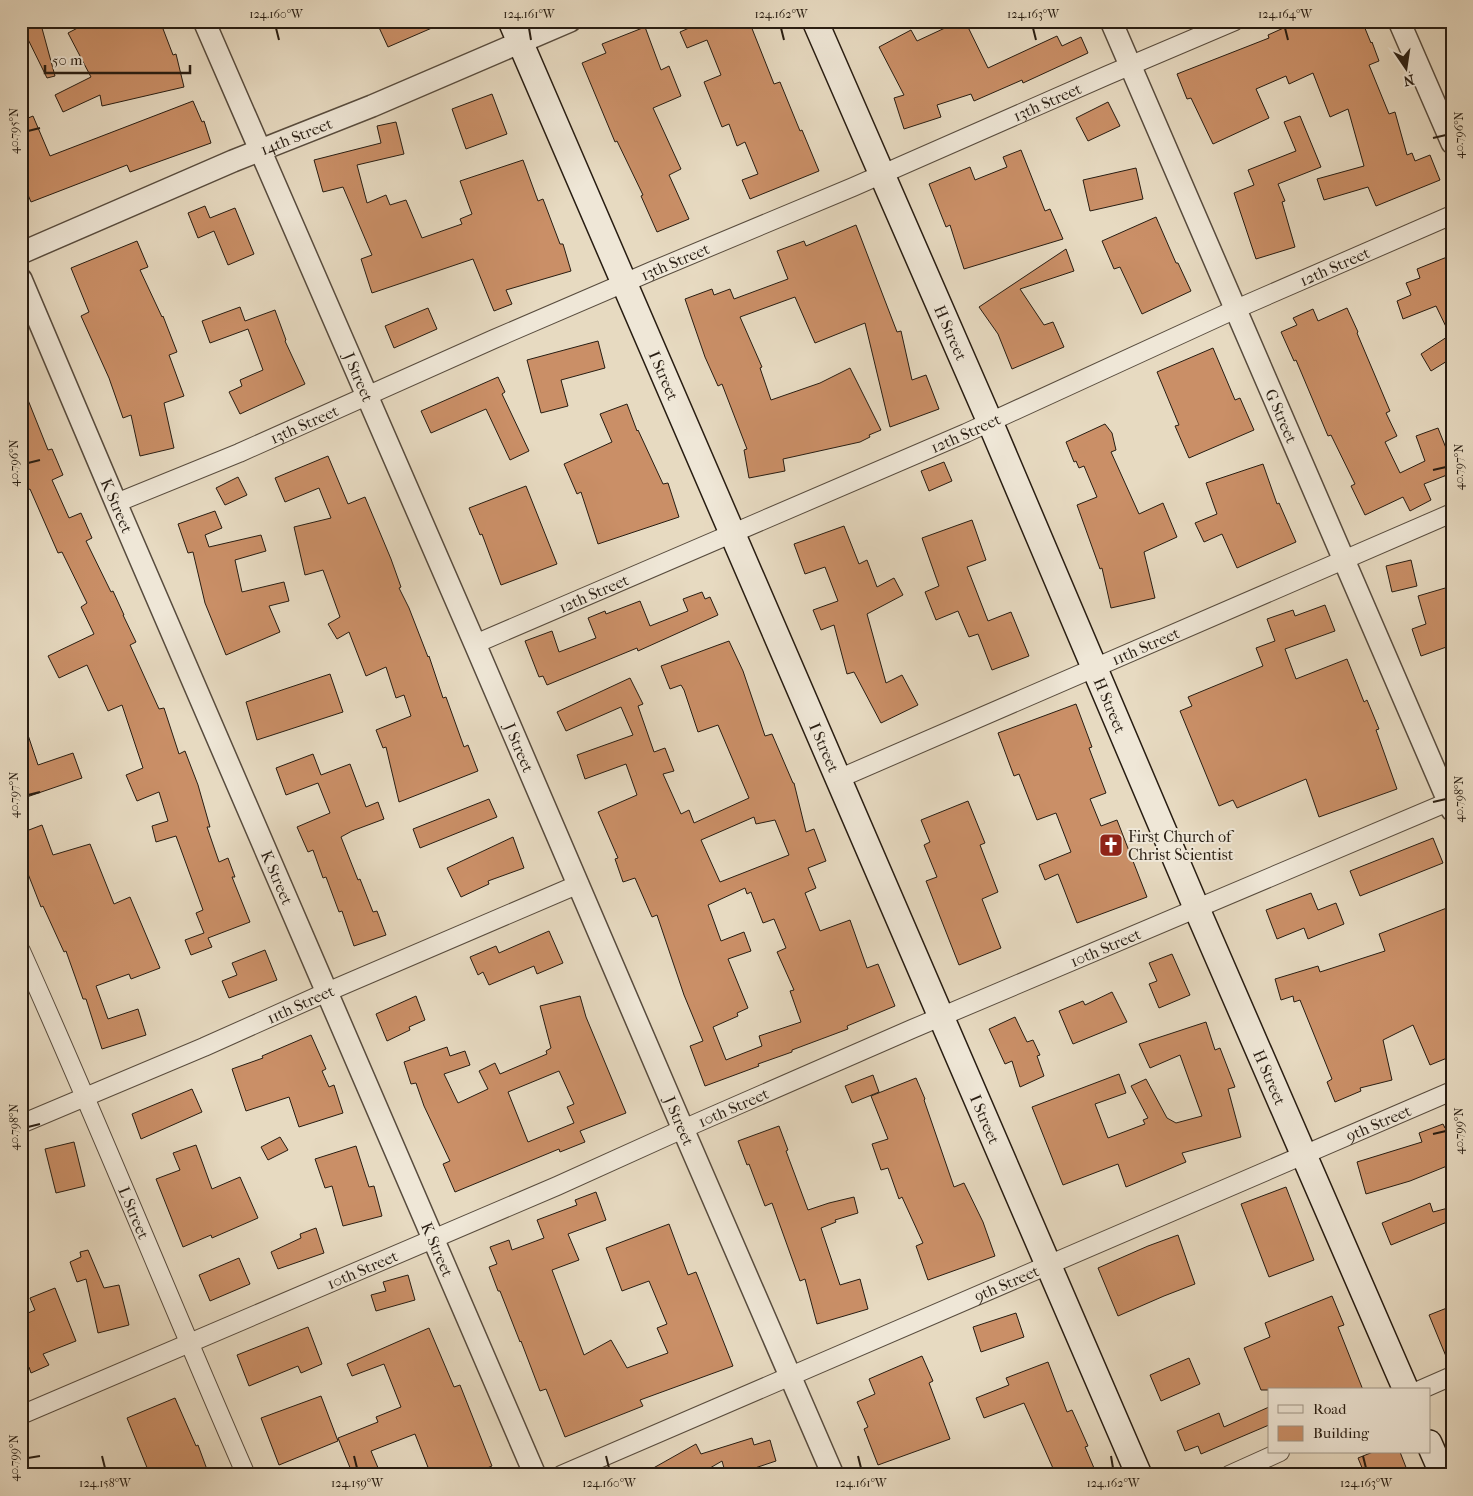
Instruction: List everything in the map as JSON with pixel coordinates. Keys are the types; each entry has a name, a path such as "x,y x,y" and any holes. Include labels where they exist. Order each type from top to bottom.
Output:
{"main road":[{"name":"I Street","path":"511,21 1139,1475"},
{"name":"H Street","path":"815,21 990,422 1196,907 1405,1388"},
{"path":"1430,1445 1443,1475"}],"street":[{"name":"J Street","path":"204,21 579,884 833,1475"},
{"name":"14th Street","path":"21,253 261,150 521,44 570,21"},
{"name":"G Street","path":"1111,21 1450,806"},
{"name":"13th Street","path":"116,503 240,453 367,395 1235,21"},
{"path":"1399,21 1452,144"},
{"name":"12th Street","path":"475,644 990,422 1236,309 1452,215"},
{"name":"K Street","path":"21,279 535,1475"},
{"name":"11th Street","path":"838,779 1452,514"},
{"name":"10th Street","path":"21,1415 434,1239 1196,907 1450,806"},
{"name":"11th Street","path":"21,1124 579,884"},
{"name":"L Street","path":"21,951 136,1215 188,1343 246,1475"},
{"name":"9th Street","path":"561,1475 1452,1090"},
{"path":"1425,1388 1452,1376"},
{"path":"1230,1475 1276,1454"}],"building":[{"path":"21,21 40,21 55,76 47,78 21,25"},
{"path":"91,21 160,21 173,55 176,54 184,87 102,106 100,95 63,112 55,95 91,77 68,33"},
{"path":"376,21 448,21 388,47"},
{"path":"705,21 749,21 774,84 780,82 819,171 750,199 742,180 758,174 745,142 737,146 729,124 722,127 704,82 721,75 707,40 687,48 680,32"},
{"path":"960,21 965,21 988,68 1057,36 1062,46 1081,37 1088,53 1023,83 1022,80 974,101 971,94 937,105 941,117 904,129 894,98 904,95 879,47 911,30 917,41"},
{"path":"1299,21 1362,21 1379,61 1369,65 1389,114 1395,112 1407,155 1412,153 1415,161 1430,155 1440,180 1376,206 1368,187 1324,200 1317,179 1364,166 1348,109 1330,117 1313,73 1289,84 1286,76 1256,89 1269,118 1213,144 1191,98 1187,99 1177,74 1269,38 1268,35"},
{"path":"645,27 661,70 669,66 681,96 653,108 681,169 669,175 689,219 657,232 641,196 643,195 617,141 615,142 582,63 606,53 602,44"},
{"path":"492,94 507,134 466,149 452,109"},
{"path":"193,101 202,122 204,121 211,143 130,172 127,165 31,202 21,178 21,121 33,116 50,156"},
{"path":"1108,102 1120,126 1088,141 1076,118"},
{"path":"1300,116 1321,167 1278,184 1285,201 1282,202 1295,247 1256,259 1234,193 1254,185 1248,170 1296,151 1284,122"},
{"path":"396,122 404,154 357,165 367,203 386,195 390,205 406,200 422,238 462,224 460,219 472,214 460,181 523,160 538,201 543,199 560,244 563,244 571,271 506,290 512,304 494,311 473,259 372,293 361,259 372,255 343,187 323,192 314,160 381,143 377,126"},
{"path":"1021,150 1045,211 1050,209 1063,239 964,269 950,225 946,227 929,184 970,167 975,180 1007,167 1003,157"},
{"path":"1136,168 1143,199 1090,211 1083,180"},
{"path":"205,206 210,218 235,208 254,254 228,265 214,231 198,238 188,213"},
{"path":"1156,217 1176,263 1178,263 1191,291 1142,314 1120,267 1114,269 1102,241"},
{"path":"856,225 897,332 901,331 912,380 926,375 939,409 890,427 865,323 815,343 795,297 740,317 762,367 760,368 771,400 820,383 850,368 881,430 869,435 870,437 860,442 783,459 785,471 749,478 744,450 747,449 722,384 718,386 705,357 685,299 712,289 714,295 730,289 734,299 788,279 777,251 804,241 806,246"},
{"path":"137,241 148,267 140,270 163,316 177,352 169,355 184,396 164,403 174,448 140,456 131,415 123,418 109,378 81,316 89,312 71,268"},
{"path":"1066,249 1074,271 1020,289 1044,325 1053,322 1064,347 1012,369 998,334 979,307"},
{"path":"1452,255 1452,358 1431,371 1421,354 1450,335 1436,306 1403,319 1397,301 1411,295 1406,283 1420,278 1417,269"},
{"path":"240,307 245,321 275,310 285,341 305,384 240,414 229,392 242,386 240,380 263,370 248,329 210,343 202,321"},
{"path":"428,308 437,329 394,348 385,326"},
{"path":"1347,308 1390,411 1386,413 1397,436 1385,442 1400,473 1425,461 1416,436 1438,428 1452,463 1452,473 1424,484 1431,500 1410,511 1403,497 1365,515 1351,486 1355,484 1331,435 1328,436 1296,360 1294,361 1281,332 1297,325 1293,318 1313,309 1318,321"},
{"path":"598,341 605,368 561,380 568,406 541,413 527,360"},
{"path":"1213,348 1235,400 1240,398 1254,430 1189,458 1175,426 1179,425 1157,372"},
{"path":"498,377 505,392 502,394 529,451 510,460 486,409 431,433 421,411"},
{"path":"22,385 48,450 52,449 63,475 52,480 69,518 81,513 92,538 86,541 111,592 113,591 136,642 130,645 159,709 164,708 179,754 185,751 198,785 210,827 207,827 219,862 228,858 235,877 232,877 250,922 208,938 212,947 191,955 185,940 204,933 196,913 203,910 176,836 156,842 152,826 168,821 159,792 137,801 126,775 143,768 122,705 108,711 87,665 59,678 48,656 94,634 81,607 87,603 62,552 58,553 30,489 21,492"},
{"path":"627,404 637,431 663,484 668,483 679,517 598,544 581,492 577,494 564,464 612,442 600,414"},
{"path":"1105,424 1112,433 1116,450 1111,452 1139,514 1163,503 1177,537 1144,552 1155,598 1111,608 1102,568 1100,569 1077,505 1097,497 1084,466 1079,468 1076,461 1074,462 1066,442"},
{"path":"328,456 348,504 365,497 391,559 401,587 399,588 429,656 443,698 446,697 464,747 468,745 478,771 399,802 386,747 383,748 376,730 411,716 404,695 396,698 386,667 366,676 349,632 337,639 328,624 340,617 323,570 305,575 294,527 331,518 319,488 285,502 275,478"},
{"path":"944,462 952,481 929,491 921,471"},
{"path":"1263,464 1277,504 1279,503 1296,542 1237,568 1222,534 1204,542 1195,523 1217,514 1206,483"},
{"path":"238,477 247,495 225,505 216,488"},
{"path":"526,486 557,564 501,585 482,534 480,535 469,508"},
{"path":"215,511 222,528 205,535 209,547 261,535 266,551 235,560 242,592 284,582 289,601 269,606 280,632 226,655 205,603 193,552 188,553 178,524"},
{"path":"972,520 986,560 967,567 988,621 1011,612 1029,656 992,670 978,634 969,637 958,611 936,620 925,592 939,586 922,538"},
{"path":"844,526 859,564 867,560 877,587 894,578 903,595 867,614 886,683 902,675 918,705 881,723 854,672 847,674 834,625 821,630 813,610 838,601 825,567 805,574 794,544"},
{"path":"1411,560 1417,586 1392,592 1386,566"},
{"path":"1452,586 1452,645 1421,656 1412,629 1426,624 1418,596"},
{"path":"702,592 705,599 710,597 718,615 638,651 637,648 547,685 543,676 539,677 525,641 552,631 559,652 596,638 588,618 605,611 606,614 640,601 650,626 688,611 683,599"},
{"path":"1325,605 1335,631 1285,649 1296,679 1347,659 1364,702 1367,700 1379,729 1376,730 1397,789 1319,817 1306,779 1237,808 1233,800 1219,806 1180,711 1192,706 1188,697 1263,666 1256,648 1275,641 1267,619 1293,610 1295,616"},
{"path":"729,641 743,671 765,736 772,734 794,783 806,832 814,829 826,861 808,868 816,888 805,893 820,931 850,920 867,968 878,964 895,1006 847,1026 848,1029 705,1086 690,1046 703,1041 684,995 657,915 652,917 635,878 623,882 615,859 618,858 598,812 637,795 626,764 585,779 577,755 633,735 621,707 566,731 557,712 630,678 643,704 638,706 654,752 665,748 674,771 663,774 681,814 689,810 694,823 749,798 718,725 698,732 684,690 681,685 670,689 661,666","holes":["754,817 756,824 775,820 789,855 720,882 701,840","745,888 747,894 751,892 763,923 774,919 786,948 777,952 794,990 790,991 801,1022 759,1036 762,1046 726,1060 713,1027 738,1016 737,1013 748,1008 728,959 751,951 744,932 721,941 708,905"]},
{"path":"330,674 343,712 257,740 246,702"},
{"path":"1076,704 1092,747 1089,748 1106,793 1090,799 1101,826 1117,820 1147,897 1077,923 1058,874 1045,880 1039,865 1071,852 1056,813 1037,820 1019,774 1014,776 998,733"},
{"path":"21,723 24,723 38,765 73,753 82,778 21,799"},
{"path":"313,754 321,775 350,764 366,807 378,802 384,819 341,837 358,880 360,879 373,912 377,911 386,935 354,946 342,911 339,912 326,877 323,878 313,850 308,852 297,827 330,813 318,783 286,795 276,768"},
{"path":"489,799 497,817 420,848 413,829"},
{"path":"968,801 985,843 980,845 998,892 982,899 1001,948 959,965 926,881 937,877 924,845 930,842 921,820"},
{"path":"42,825 53,855 90,844 114,904 130,897 160,968 131,979 129,974 96,986 108,1019 138,1009 146,1035 102,1049 86,999 83,999 66,951 64,952 43,906 41,907 21,856 21,833"},
{"path":"513,837 524,868 488,881 489,884 461,897 447,868"},
{"path":"1433,838 1443,863 1360,896 1350,871"},
{"path":"1311,893 1318,910 1336,903 1344,924 1308,939 1304,928 1277,939 1266,910"},
{"path":"1452,906 1452,1056 1430,1065 1413,1025 1383,1040 1392,1080 1360,1088 1361,1091 1335,1102 1327,1082 1332,1079 1300,1000 1294,1002 1293,996 1281,1000 1275,979 1318,966 1320,972 1385,951 1379,934"},
{"path":"549,931 563,963 537,974 534,966 489,985 483,972 478,975 470,957 496,946 499,953"},
{"path":"265,950 277,980 229,998 222,981 237,975 232,963"},
{"path":"1172,954 1190,995 1159,1008 1149,984 1157,981 1149,963"},
{"path":"1112,992 1127,1022 1073,1044 1059,1011 1083,1001 1085,1005"},
{"path":"416,996 425,1020 409,1027 410,1030 387,1041 376,1014"},
{"path":"580,996 586,1017 626,1113 580,1131 585,1142 560,1152 559,1149 455,1192 443,1164 450,1161 424,1106 416,1083 411,1084 404,1062 447,1047 450,1056 465,1051 470,1065 444,1074 458,1103 488,1089 479,1071 495,1063 500,1074 547,1054 546,1051 551,1048 540,1006","holes":["559,1071 574,1104 567,1107 574,1123 528,1142 508,1092"]},
{"path":"1015,1017 1027,1042 1033,1040 1040,1055 1037,1056 1044,1076 1020,1087 1012,1061 1005,1064 989,1029"},
{"path":"1206,1022 1215,1050 1220,1048 1235,1087 1228,1089 1241,1137 1182,1153 1186,1162 1126,1187 1118,1164 1063,1185 1032,1107 1119,1074 1126,1093 1095,1104 1108,1138 1145,1124 1143,1120 1148,1118 1131,1086 1146,1079 1167,1118 1176,1123 1202,1116 1180,1055 1150,1068 1139,1044"},
{"path":"311,1035 326,1069 322,1071 329,1087 334,1085 343,1113 299,1127 289,1097 246,1111 232,1069 263,1058 262,1056"},
{"path":"873,1075 879,1092 852,1103 845,1086"},
{"path":"916,1078 925,1099 954,1187 964,1183 983,1222 995,1256 928,1280 916,1246 923,1243 902,1197 899,1199 888,1168 881,1170 872,1144 888,1139 871,1096"},
{"path":"192,1089 202,1112 141,1139 132,1114"},
{"path":"1443,1124 1445,1128 1452,1124 1452,1164 1410,1181 1366,1194 1357,1162 1422,1142 1419,1133"},
{"path":"779,1126 788,1150 786,1151 808,1210 854,1197 858,1213 835,1220 836,1222 821,1228 840,1285 860,1279 868,1309 817,1324 805,1279 800,1281 772,1203 765,1206 738,1141"},
{"path":"280,1137 288,1150 268,1160 261,1147"},
{"path":"74,1142 85,1186 56,1193 45,1149"},
{"path":"196,1145 212,1189 240,1177 258,1218 212,1238 211,1235 183,1247 156,1179 180,1170 173,1153"},
{"path":"356,1146 369,1187 374,1186 382,1216 343,1226 332,1186 325,1188 315,1159"},
{"path":"1286,1187 1314,1260 1269,1277 1241,1204"},
{"path":"596,1192 606,1220 568,1234 579,1260 552,1270 584,1355 611,1340 627,1368 668,1353 657,1328 667,1324 649,1281 622,1291 606,1248 669,1224 688,1275 696,1272 733,1366 640,1400 643,1406 565,1437 546,1389 540,1391 500,1291 498,1291 489,1267 497,1264 490,1247 509,1240 512,1250 544,1238 537,1220 577,1205 575,1200"},
{"path":"1430,1203 1433,1212 1452,1207 1452,1220 1391,1245 1382,1223"},
{"path":"316,1228 324,1253 278,1269 271,1252 301,1238 300,1234"},
{"path":"1178,1235 1195,1284 1118,1316 1098,1268"},
{"path":"88,1250 104,1288 119,1285 129,1325 98,1333 86,1279 77,1282 70,1262 81,1257 80,1252"},
{"path":"239,1258 250,1284 210,1301 199,1275"},
{"path":"408,1275 415,1300 376,1311 371,1295 386,1291 383,1282"},
{"path":"55,1288 76,1341 43,1354 49,1365 31,1373 29,1367 21,1370 21,1316 35,1310 30,1298"},
{"path":"1332,1296 1344,1325 1338,1327 1362,1388 1268,1388 1268,1390 1261,1390 1244,1348 1270,1337 1265,1323"},
{"path":"1452,1306 1452,1366 1450,1366 1429,1315"},
{"path":"1016,1313 1024,1337 981,1352 973,1327"},
{"path":"308,1327 322,1364 301,1373 298,1366 249,1386 237,1355"},
{"path":"429,1328 454,1387 460,1385 492,1466 470,1475 431,1475 415,1434 371,1451 381,1475 353,1475 338,1438 378,1422 376,1417 401,1407 384,1364 352,1376 347,1364"},
{"path":"922,1356 933,1381 929,1383 950,1439 878,1465 864,1429 868,1427 857,1402 875,1394 869,1379"},
{"path":"1189,1358 1200,1384 1161,1401 1150,1375"},
{"path":"1048,1362 1067,1412 1072,1410 1088,1446 1085,1447 1097,1475 1056,1475 1024,1403 984,1418 976,1398 1009,1385 1006,1378"},
{"path":"321,1396 338,1441 279,1465 261,1418"},
{"path":"175,1398 196,1446 198,1445 209,1475 150,1475 127,1418"},
{"path":"1268,1407 1268,1425 1201,1454 1198,1446 1185,1451 1177,1431 1219,1413 1224,1427"},
{"path":"752,1438 754,1445 770,1440 776,1461 734,1475 726,1475 722,1461 698,1475 641,1475 696,1444 701,1454"},
{"path":"1368,1454 1401,1454 1409,1475 1365,1475 1358,1458"}],"place":[{"name":"First Church of Christ Scientist","path":"1111,845"}]}
